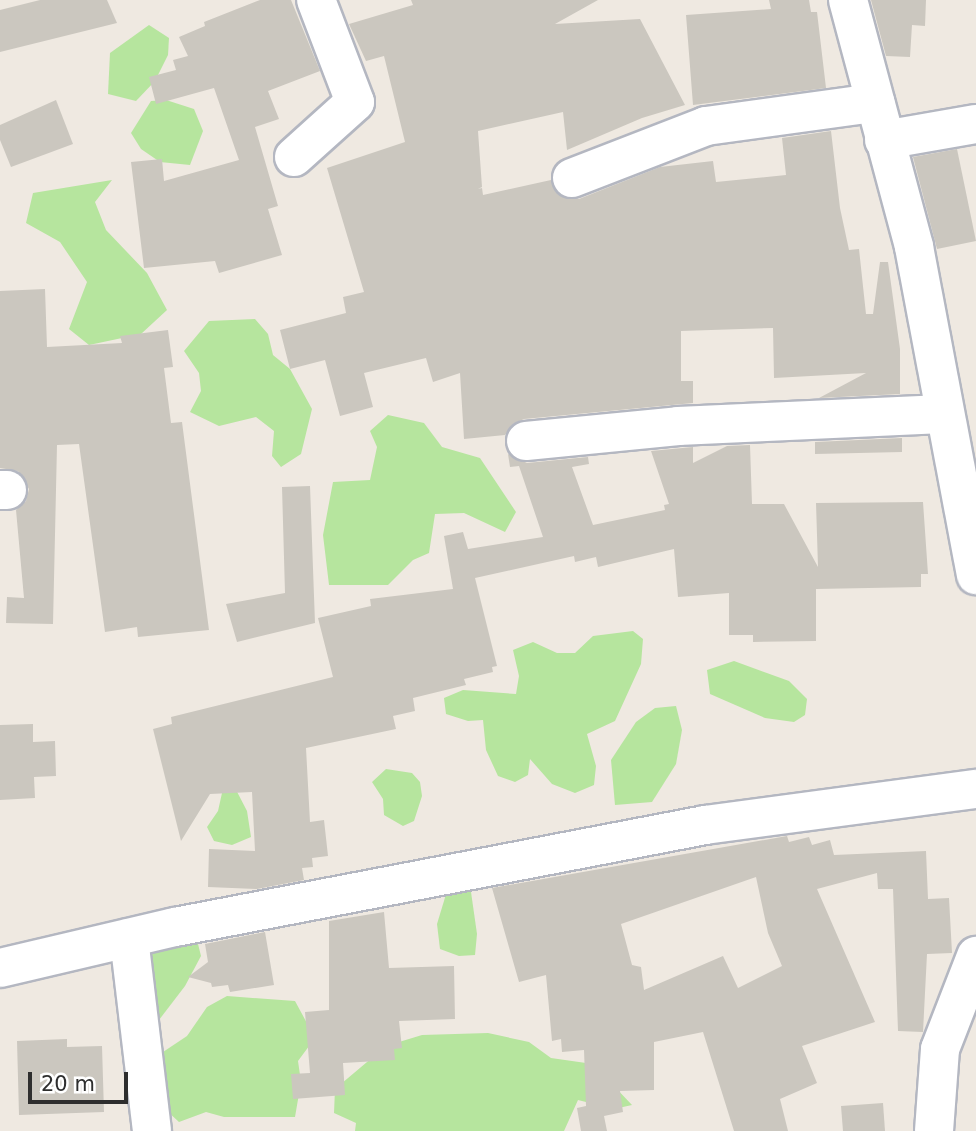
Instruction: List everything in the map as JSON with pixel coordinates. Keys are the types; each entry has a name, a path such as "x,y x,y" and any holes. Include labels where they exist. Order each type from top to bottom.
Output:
{"street":[{"path":"294,157 355,103 316,0"},
{"path":"848,0 914,247 943,414 976,575"},
{"path":"572,178 706,126 875,103"},
{"path":"884,140 976,124"},
{"path":"526,441 678,426 943,414"},
{"path":"0,968 129,937 705,825 976,789"},
{"path":"129,937 152,1131"},
{"path":"934,1131 940,1049 976,956"}],"green space":[{"path":"149,25 169,38 168,55 155,81 136,101 108,94 110,53"},
{"path":"166,100 194,109 203,131 190,165 160,162 141,149 131,133 151,101"},
{"path":"112,180 95,202 106,230 147,273 167,310 141,334 89,345 69,329 87,282 60,242 26,223 33,193"},
{"path":"255,319 268,334 273,355 290,369 312,409 301,454 281,467 272,456 274,431 256,417 219,426 190,412 201,391 199,373 184,351 209,321"},
{"path":"388,415 424,423 442,447 480,458 516,512 505,532 464,513 435,514 429,553 413,560 388,585 329,585 323,535 333,482 370,480 377,447 370,431"},
{"path":"633,631 643,639 641,664 615,721 587,734 596,766 594,785 575,793 552,784 530,759 528,775 515,782 498,776 486,750 483,720 468,721 446,714 444,698 463,690 516,694 519,676 513,650 533,642 557,653 575,653 593,636"},
{"path":"734,661 789,681 807,699 805,715 794,722 765,718 710,694 707,670"},
{"path":"676,706 682,730 676,764 652,802 615,805 611,760 636,722 655,708"},
{"path":"386,769 412,773 420,782 422,796 414,821 403,826 384,815 383,799 372,782"},
{"path":"233,784 247,811 251,837 232,845 214,841 207,827 218,811 222,793 201,792"},
{"path":"462,887 471,892 477,934 475,955 459,956 440,949 437,924 447,891"},
{"path":"155,940 197,940 201,956 185,986 159,1020 147,1013 141,961"},
{"path":"227,996 295,1001 315,1038 298,1061 301,1082 295,1117 224,1117 206,1112 179,1122 166,1110 157,1056 187,1036 207,1007"},
{"path":"488,1033 529,1042 551,1058 593,1064 632,1105 614,1109 578,1100 564,1131 355,1131 356,1123 334,1113 335,1089 386,1046 422,1035"}],"building":[{"path":"40,0 107,0 117,23 0,52 0,10"},
{"path":"260,0 291,0 320,71 268,91 279,119 255,127 278,206 268,209 282,255 219,273 215,261 144,268 131,162 162,159 164,181 239,160 214,88 156,104 149,77 176,70 173,60 188,56 179,37 205,26 204,22"},
{"path":"411,0 598,0 555,24 640,19 685,105 642,118 567,150 563,112 478,131 482,187 478,189 482,188 483,195 551,180 559,195 579,199 660,167 713,161 716,182 786,175 782,138 831,131 840,208 849,250 859,249 866,314 873,314 880,262 888,262 900,349 900,394 819,398 866,373 774,378 773,328 681,331 681,381 693,381 693,403 524,419 513,424 505,435 464,439 460,373 433,382 426,358 364,373 373,407 340,416 325,360 290,369 280,330 346,313 343,297 364,292 327,168 405,142 384,56 366,61 349,24 413,5"},
{"path":"769,0 809,0 811,12 817,12 826,88 693,105 686,15 771,9"},
{"path":"871,0 926,0 925,26 912,25 910,57 886,56"},
{"path":"56,100 73,144 11,167 0,140 0,125"},
{"path":"957,149 976,241 937,249 913,157"},
{"path":"45,289 47,347 122,343 120,336 168,330 173,367 164,368 171,423 182,422 209,630 138,637 137,627 105,632 79,444 57,445 53,624 6,623 7,597 24,598 16,510 26,501 29,489 18,471 0,468 0,291"},
{"path":"902,438 902,452 815,454 815,442"},
{"path":"750,445 752,504 784,504 818,567 816,503 923,502 928,574 921,574 921,587 816,589 816,641 753,642 753,635 729,635 729,593 678,597 674,549 598,567 596,557 575,562 574,556 475,578 497,666 492,667 493,672 464,679 466,685 413,698 415,711 393,716 396,729 306,748 310,822 324,820 328,856 312,858 313,867 302,868 304,880 257,889 208,887 209,849 255,851 252,792 210,794 181,841 153,729 172,724 171,717 333,677 318,618 371,606 370,599 453,589 444,536 463,532 468,549 543,537 519,466 510,467 508,454 527,463 588,457 589,464 572,467 593,525 665,510 664,505 669,504 651,451 693,447 693,463 727,446"},
{"path":"310,486 315,623 237,642 226,604 285,593 282,487"},
{"path":"33,724 33,742 55,741 56,776 34,777 35,798 0,800 0,725"},
{"path":"787,836 789,842 809,837 812,845 830,840 834,855 926,851 928,899 949,898 952,953 927,954 923,1032 898,1031 893,889 878,889 877,873 817,889 875,1022 802,1046 817,1083 780,1099 788,1131 734,1131 703,1032 654,1042 654,1090 620,1091 623,1112 604,1116 607,1131 581,1131 577,1108 586,1106 584,1050 562,1052 561,1039 552,1041 546,975 519,982 492,888","holes":["756,877 768,933 782,966 738,988 723,956 644,990 641,967 632,965 621,924"]},
{"path":"384,912 389,968 454,966 455,1019 399,1021 402,1048 394,1049 395,1060 343,1063 345,1095 293,1099 291,1074 310,1073 305,1012 329,1010 329,921"},
{"path":"265,932 274,985 230,992 228,985 212,987 211,983 188,977 208,962 205,944"},
{"path":"67,1039 67,1047 102,1046 104,1112 19,1115 17,1041"},
{"path":"883,1103 885,1131 843,1131 841,1106"}]}
